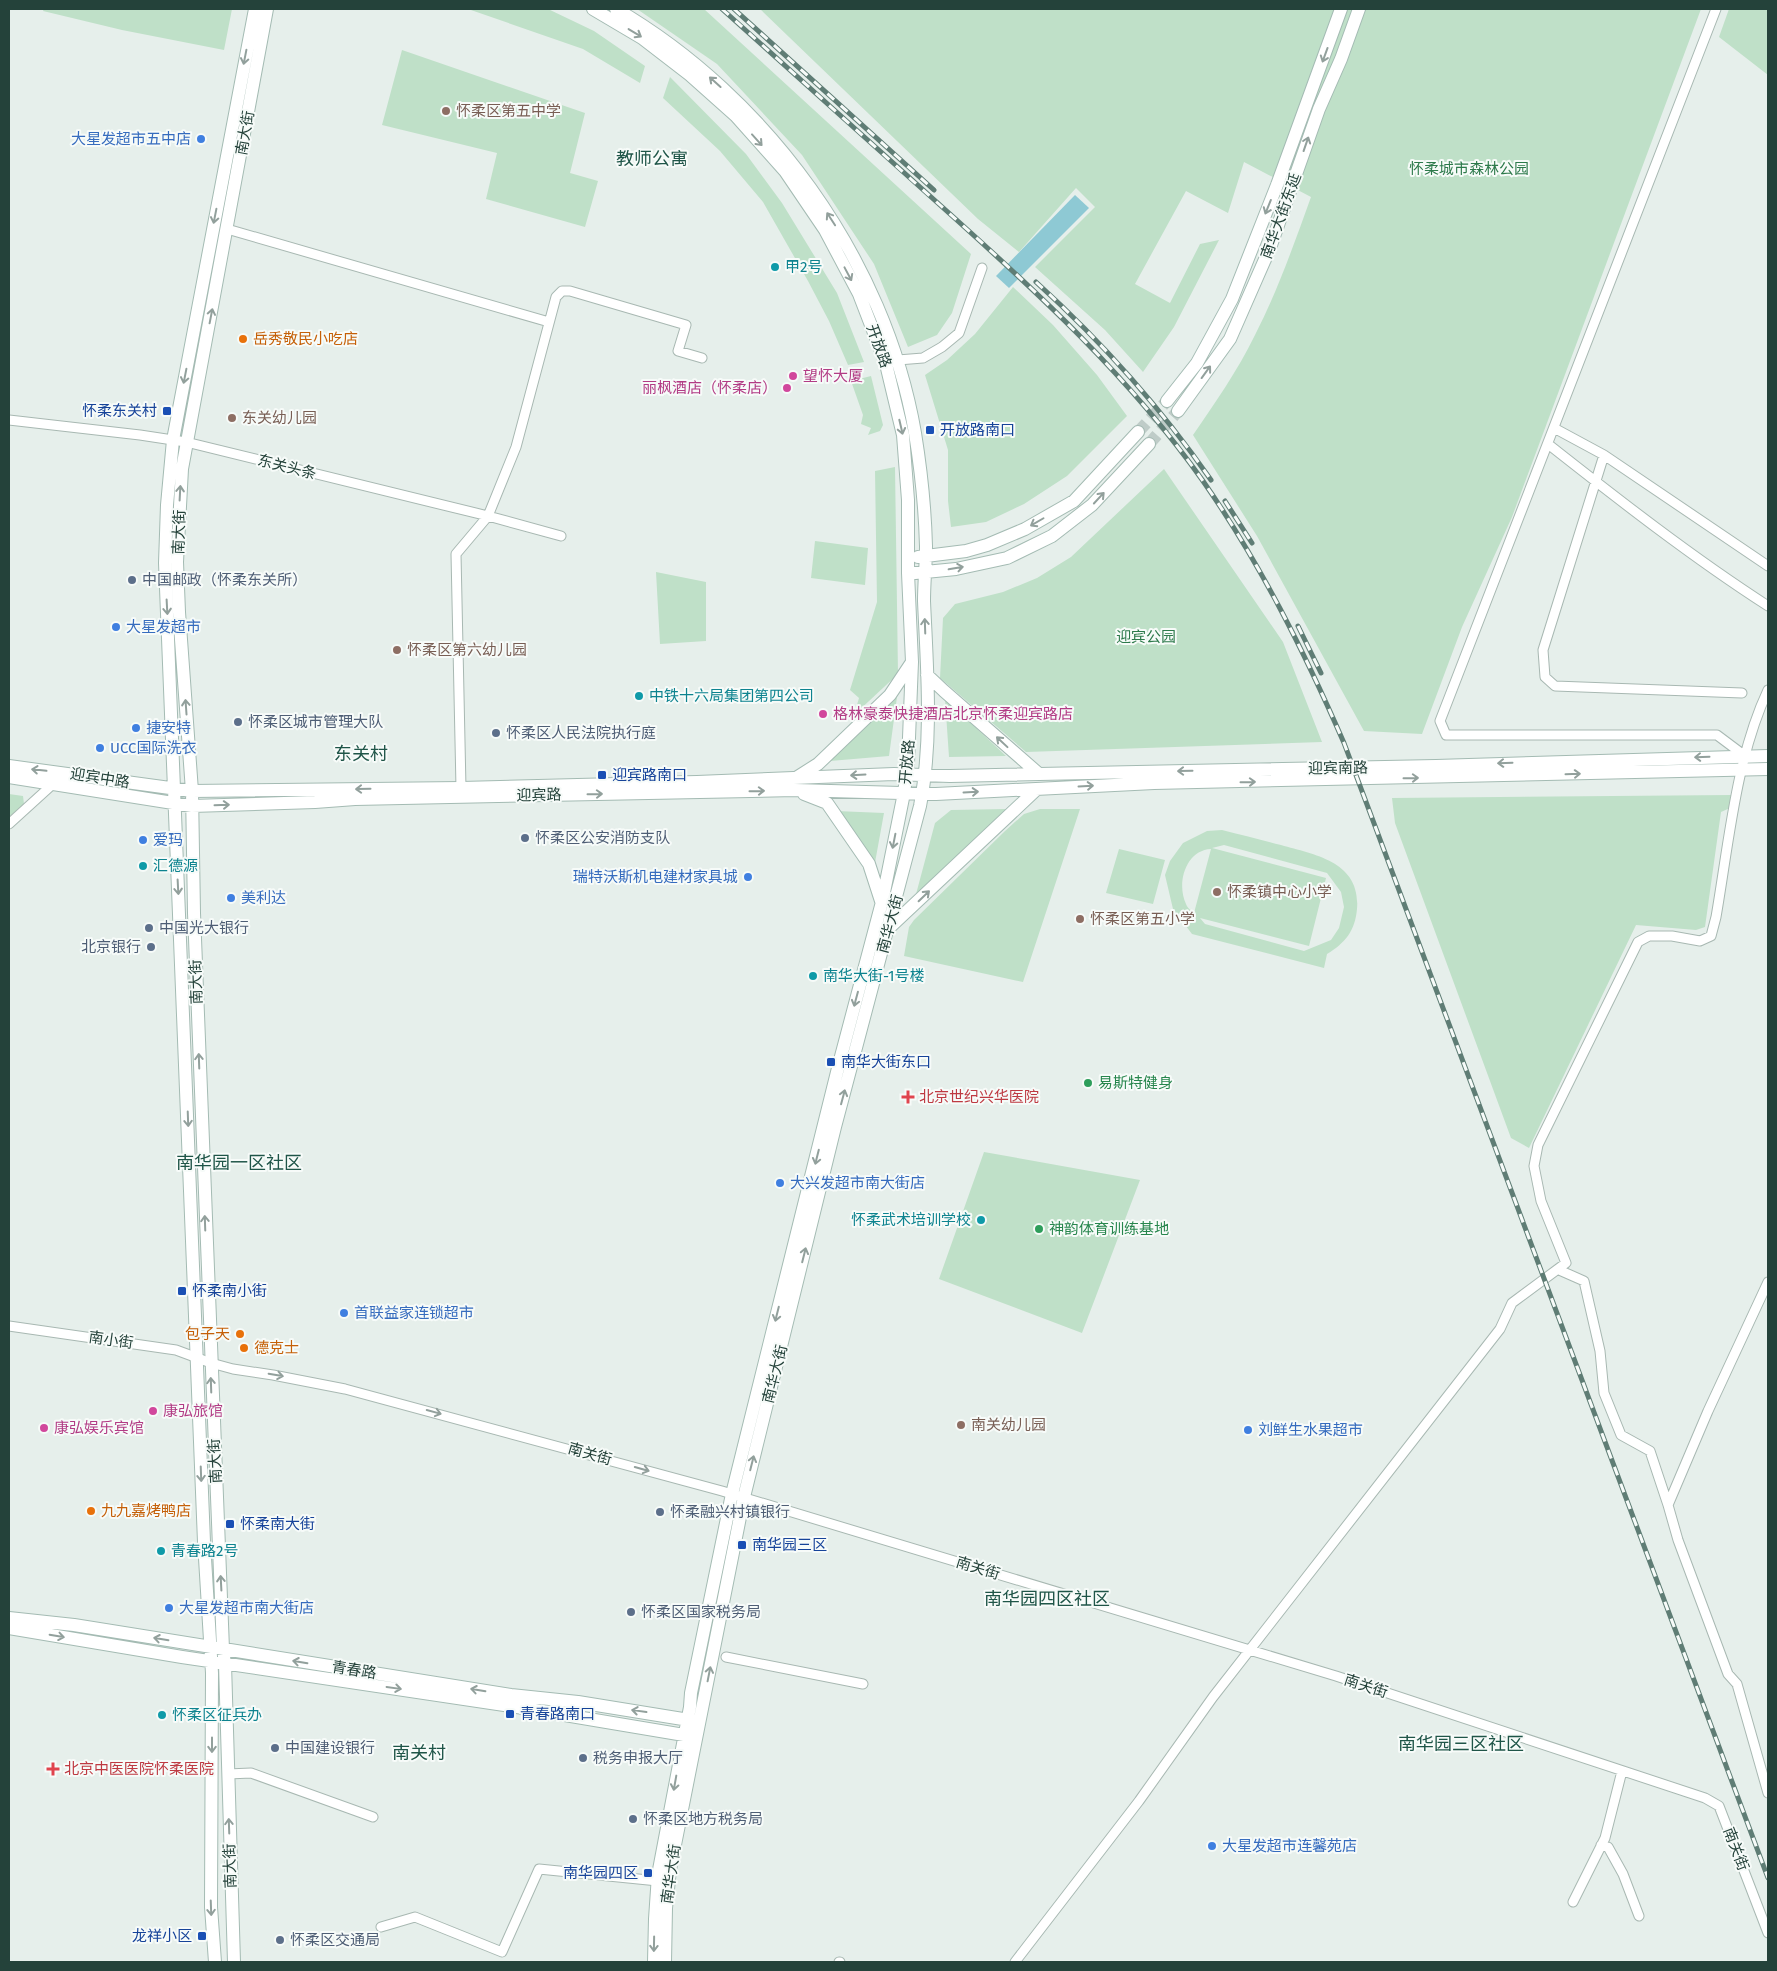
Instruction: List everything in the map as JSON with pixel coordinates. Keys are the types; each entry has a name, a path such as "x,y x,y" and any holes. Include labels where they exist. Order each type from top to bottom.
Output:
{"main road":[{"name":"南大街","path":"215,1962 211,1907 211,1662 196,1357 165,563 167,505 173,440 255,9"},
{"name":"南大街","path":"234,1962 225,1664 222,1649 194,932 192,791 177,562 182,469 186,442 267,9"},
{"name":"开放路","path":"593,9 642,38 690,75 736,116 785,171 825,230 859,294 886,364 904,438 908,500 908,573 912,662 907,774 904,793"},
{"name":"开放路","path":"616,9 649,28 698,67 744,108 794,164 844,240 869,289 898,360 915,432 924,500 927,763 923,794"},
{"name":"南华大街东延","path":"1166,401 1197,363 1232,299 1277,185 1341,9"},
{"name":"南华大街东延","path":"1178,411 1230,339 1270,248 1319,109 1341,59 1359,9"},
{"path":"908,557 926,557 966,551 987,545 1025,529 1074,501 1138,432"},
{"path":"908,573 924,573 1007,558 1052,536 1092,505 1149,444"},
{"path":"882,902 869,864 827,803 795,784 890,696 912,662"},
{"path":"927,674 1039,774"},
{"name":"迎宾南路","path":"923,794 1154,783 1744,763 1768,756"},
{"name":"迎宾南路","path":"907,774 1039,774 1446,765 1744,763 1768,769"},
{"name":"迎宾中路","path":"9,766 192,791"},
{"name":"迎宾路","path":"174,803 192,806 795,784 907,774"},
{"name":"迎宾中路","path":"9,777 174,803"},
{"name":"迎宾路","path":"192,791 795,784 904,793"},
{"path":"888,930 1037,789"},
{"path":"904,793 923,794"},
{"name":"南华大街","path":"665,1962 666,1908 670,1870 697,1738 691,1693 839,1064 882,902 904,793"},
{"name":"南华大街","path":"738,1496 923,794"},
{"name":"青春路","path":"9,1618 74,1625 511,1696 578,1702 694,1720"},
{"name":"青春路","path":"9,1628 211,1662 511,1706 697,1738"},
{"name":"南华大街","path":"654,1962 658,1881 683,1735 694,1720"}],"street":[{"path":"1716,9 1440,721 1446,736 1717,735 1744,763"},
{"path":"227,229 549,322"},
{"path":"898,360 923,358 942,347 959,333 982,268"},
{"path":"461,788 456,554 488,516 516,447 556,297 562,291 570,291 686,325 678,351 702,358"},
{"name":"东关头条","path":"9,420 186,442 562,536"},
{"path":"1554,428 1604,455 1768,566"},
{"path":"1548,444 1738,587 1768,606"},
{"path":"1604,455 1543,650 1545,677 1556,686 1742,693"},
{"path":"1015,1962 1139,1801 1213,1697 1500,1329 1512,1303 1566,1263 1541,1201 1534,1166 1538,1145 1638,942 1649,936 1672,936 1700,941 1711,936 1744,763 1756,717 1768,690"},
{"path":"9,824 53,784"},
{"path":"1558,1270 1584,1281 1600,1351 1604,1393 1621,1435 1650,1451 1678,1540 1728,1674 1737,1684 1768,1793"},
{"path":"1668,1505 1708,1411 1768,1282"},
{"name":"南小街","path":"9,1326 176,1350 211,1363"},
{"name":"南关街","path":"211,1363 233,1369 345,1389 738,1496 1336,1676 1705,1798 1719,1806 1768,1933"},
{"path":"726,1658 863,1684"},
{"path":"1573,1902 1605,1838 1622,1771"},
{"path":"228,1774 251,1773 374,1817"},
{"path":"1601,1845 1608,1847 1623,1874 1639,1916"},
{"path":"381,1927 415,1917 502,1952 539,1869 658,1881"}],"green space":[{"path":"44,9 232,9 224,50 122,30 43,11"},
{"path":"468,9 548,9 594,31 645,66 640,83 583,49"},
{"path":"637,9 704,9 971,254 952,313 937,335 908,347 874,264 802,155 717,64"},
{"name":"怀柔城市森林公园","path":"760,9 1701,9 1512,517 1462,627 1422,734 1364,731 1257,536 1193,435 1234,374 1255,335 1278,284 1311,197 1244,162 1228,213 1186,191 1135,284 1170,303 1200,244 1219,240 1174,327 1143,372 1105,330 1035,267 1095,207 1076,188 1019,252 978,219"},
{"path":"1729,9 1768,9 1768,75 1719,37"},
{"path":"402,50 585,113 570,173 598,181 585,227 486,199 497,153 382,125"},
{"path":"670,77 746,154 782,203 837,293 864,362 848,365 829,321 763,202 720,151 663,98"},
{"path":"1013,287 1053,325 1097,375 1127,416 1067,476 1024,504 986,522 951,527 948,501 948,450 925,375 947,360 975,334"},
{"path":"871,376 883,425 880,431 868,435 871,428 861,424 863,415 851,381"},
{"path":"895,467 898,674 854,715 859,698 850,690 877,602 875,471"},
{"name":"迎宾公园","path":"1164,469 1283,642 1322,742 1026,752 940,678 943,618 955,604 1003,592 1037,578 1071,557"},
{"path":"815,541 868,548 865,585 811,578"},
{"path":"656,572 706,582 706,641 660,644"},
{"path":"897,697 889,756 830,761"},
{"path":"945,699 1006,756 949,757"},
{"path":"9,794 23,796 24,804 9,817"},
{"path":"1731,795 1730,808 1721,812 1705,927 1696,930 1636,925 1529,1148 1511,1138 1395,823 1392,798"},
{"path":"1006,809 915,898 935,823 951,810"},
{"path":"1040,809 1080,809 1023,982 904,956 909,927 914,920 1024,814"},
{"path":"836,811 884,813 874,868"},
{"path":"1222,830 1281,845 1321,857 1334,863 1344,871 1352,881 1356,893 1356,917 1348,936 1327,954 1324,968 1192,934 1173,909 1165,875 1170,861 1183,843 1207,831","holes":["1224,845 1327,873 1341,892 1344,907 1339,928 1331,940 1304,951 1205,924 1200,918 1309,946 1326,878 1212,848","1211,849 1194,913 1187,906 1183,896 1182,887 1185,869 1195,855"]},
{"path":"1119,849 1165,860 1153,904 1106,893"},
{"name":"神韵体育训练基地","path":"984,1152 1140,1180 1082,1333 939,1279"}],"water":[{"path":"1075,195 1089,208 1009,288 996,276"}],"tunnel":[{"path":"1138,432 1167,401"},
{"path":"1149,444 1178,411"}],"railway":[{"path":"722,9 1011,269 1112,370 1174,442 1203,481 1224,512 1280,608 1344,743 1768,1878"},
{"path":"734,9 934,190"},
{"path":"1036,282 1084,328 1129,376 1172,427 1211,480"},
{"path":"1225,501 1252,543"},
{"path":"1298,626 1321,673"}],"place":[{"name":"怀柔区第五中学","path":"446,111"},
{"name":"大星发超市五中店","path":"201,139"},
{"name":"甲2号","path":"775,267"},
{"name":"岳秀敬民小吃店","path":"243,339"},
{"name":"望怀大厦","path":"793,376"},
{"name":"丽枫酒店（怀柔店）","path":"787,388"},
{"name":"怀柔东关村","path":"167,411"},
{"name":"东关幼儿园","path":"232,418"},
{"name":"开放路南口","path":"930,430"},
{"name":"中国邮政（怀柔东关所）","path":"132,580"},
{"name":"大星发超市","path":"116,627"},
{"name":"怀柔区第六幼儿园","path":"397,650"},
{"name":"中铁十六局集团第四公司","path":"639,696"},
{"name":"格林豪泰快捷酒店北京怀柔迎宾路店","path":"823,714"},
{"name":"怀柔区城市管理大队","path":"238,722"},
{"name":"捷安特","path":"136,728"},
{"name":"怀柔区人民法院执行庭","path":"496,733"},
{"name":"UCC国际洗衣","path":"100,748"},
{"name":"迎宾路南口","path":"602,775"},
{"name":"怀柔区公安消防支队","path":"525,838"},
{"name":"爱玛","path":"143,840"},
{"name":"汇德源","path":"143,866"},
{"name":"瑞特沃斯机电建材家具城","path":"748,877"},
{"name":"怀柔镇中心小学","path":"1217,892"},
{"name":"美利达","path":"231,898"},
{"name":"怀柔区第五小学","path":"1080,919"},
{"name":"中国光大银行","path":"149,928"},
{"name":"北京银行","path":"151,947"},
{"name":"南华大街-1号楼","path":"813,976"},
{"name":"南华大街东口","path":"831,1062"},
{"name":"易斯特健身","path":"1088,1083"},
{"name":"北京世纪兴华医院","path":"908,1097"},
{"name":"大兴发超市南大街店","path":"780,1183"},
{"name":"怀柔武术培训学校","path":"981,1220"},
{"name":"神韵体育训练基地","path":"1039,1229"},
{"name":"怀柔南小街","path":"182,1291"},
{"name":"首联益家连锁超市","path":"344,1313"},
{"name":"包子天","path":"240,1334"},
{"name":"德克士","path":"244,1348"},
{"name":"康弘旅馆","path":"153,1411"},
{"name":"南关幼儿园","path":"961,1425"},
{"name":"康弘娱乐宾馆","path":"44,1428"},
{"name":"刘鲜生水果超市","path":"1248,1430"},
{"name":"九九嘉烤鸭店","path":"91,1511"},
{"name":"怀柔融兴村镇银行","path":"660,1512"},
{"name":"怀柔南大街","path":"230,1524"},
{"name":"南华园三区","path":"742,1545"},
{"name":"青春路2号","path":"161,1551"},
{"name":"大星发超市南大街店","path":"169,1608"},
{"name":"怀柔区国家税务局","path":"631,1612"},
{"name":"青春路南口","path":"510,1714"},
{"name":"怀柔区征兵办","path":"162,1715"},
{"name":"中国建设银行","path":"275,1748"},
{"name":"税务申报大厅","path":"583,1758"},
{"name":"北京中医医院怀柔医院","path":"53,1769"},
{"name":"怀柔区地方税务局","path":"633,1819"},
{"name":"大星发超市连馨苑店","path":"1212,1846"},
{"name":"南华园四区","path":"648,1873"},
{"name":"龙祥小区","path":"202,1936"},
{"name":"怀柔区交通局","path":"280,1940"}],"district":[{"name":"教师公寓","path":"652,159"},
{"name":"东关村","path":"361,754"},
{"name":"南华园一区社区","path":"239,1163"},
{"name":"南华园四区社区","path":"1047,1599"},
{"name":"南华园三区社区","path":"1461,1744"},
{"name":"南关村","path":"419,1753"}]}
